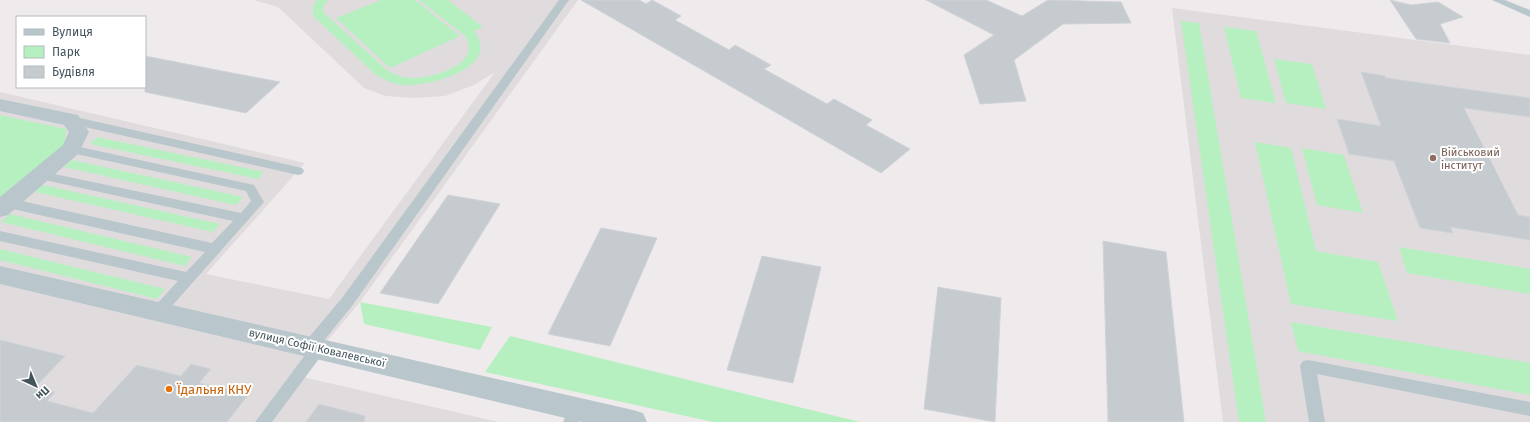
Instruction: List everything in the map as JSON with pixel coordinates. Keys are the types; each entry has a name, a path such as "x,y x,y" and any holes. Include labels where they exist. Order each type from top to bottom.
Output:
{"street":[{"path":"0,105 71,120 79,132 71,149 4,206"},
{"name":"вулиця Софії Ковалевської","path":"0,275 314,347 574,416 633,422"}],"lane":[{"path":"263,422 314,347 348,302 564,0"},
{"path":"1497,0 1530,14"},
{"path":"71,120 298,171"},
{"path":"71,149 250,188 258,202 159,311"},
{"path":"40,175 243,218"},
{"path":"4,206 215,249"},
{"path":"0,236 189,278"},
{"path":"1317,422 1308,366 1530,410"}],"shaded area":[{"path":"254,0 578,0 360,302 298,376 499,422 0,422 0,92 305,163 206,274 329,299 495,72 474,85 445,96 415,98 385,96 364,88 278,7"},
{"path":"1172,8 1530,55 1530,422 1223,422"}],"green space":[{"path":"317,0 328,0 324,5 323,12 387,70 401,77 419,78 442,72 453,68 462,62 467,54 469,45 464,35 419,0 448,0 483,27 474,31 480,44 479,55 471,65 459,73 444,79 414,85 392,83 376,75 313,16 313,7"},
{"path":"381,0 415,0 460,36 390,68 336,18"},
{"path":"1181,21 1199,23 1266,422 1239,422"},
{"path":"1224,27 1256,31 1276,103 1241,98"},
{"path":"1274,59 1312,64 1326,109 1286,103"},
{"path":"0,115 66,129 65,144 0,197"},
{"path":"97,137 264,172 258,179 90,144"},
{"path":"1255,142 1291,148 1316,251 1378,262 1398,321 1291,304"},
{"path":"1302,148 1344,155 1363,213 1317,205"},
{"path":"72,160 243,197 236,205 64,167"},
{"path":"43,185 220,224 213,232 35,192"},
{"path":"10,214 192,257 185,266 1,222"},
{"path":"1399,247 1530,269 1530,294 1407,273"},
{"path":"0,249 165,289 157,299 0,260"},
{"path":"360,302 492,327 480,350 364,324"},
{"path":"1291,322 1530,363 1530,395 1298,351"},
{"path":"510,336 860,422 713,422 485,372"}],"building":[{"path":"581,0 639,0 646,4 652,0 681,16 675,20 729,50 735,45 771,65 764,69 827,104 834,99 872,120 866,125 910,149 881,173"},
{"path":"926,0 986,0 1022,16 1048,0 1121,2 1131,23 1063,24 1014,60 1026,101 980,104 964,55 994,35"},
{"path":"1390,0 1411,5 1438,2 1463,17 1440,24 1450,43 1416,39"},
{"path":"146,56 280,82 246,113 145,92"},
{"name":"Військовий інститут","path":"1361,72 1385,76 1386,78 1530,98 1530,117 1464,108 1518,215 1530,217 1530,240 1450,227 1453,233 1420,228 1394,161 1349,154 1337,119 1381,126"},
{"path":"448,195 500,204 438,304 380,293"},
{"path":"601,228 657,238 610,346 548,334"},
{"path":"1103,241 1166,252 1184,422 1108,422"},
{"path":"762,256 821,267 793,383 727,370"},
{"path":"938,287 1001,298 995,422 924,409"},
{"name":"Їдальня КНУ","path":"0,340 65,356 35,387 55,392 47,401 93,413 137,365 181,376 191,364 211,369 199,383 248,395 227,422 0,422"},
{"path":"319,404 365,416 364,422 306,422"}],"place":[{"name":"Військовий інститут","path":"1433,158"},
{"name":"Їдальня КНУ","path":"169,389"}]}
